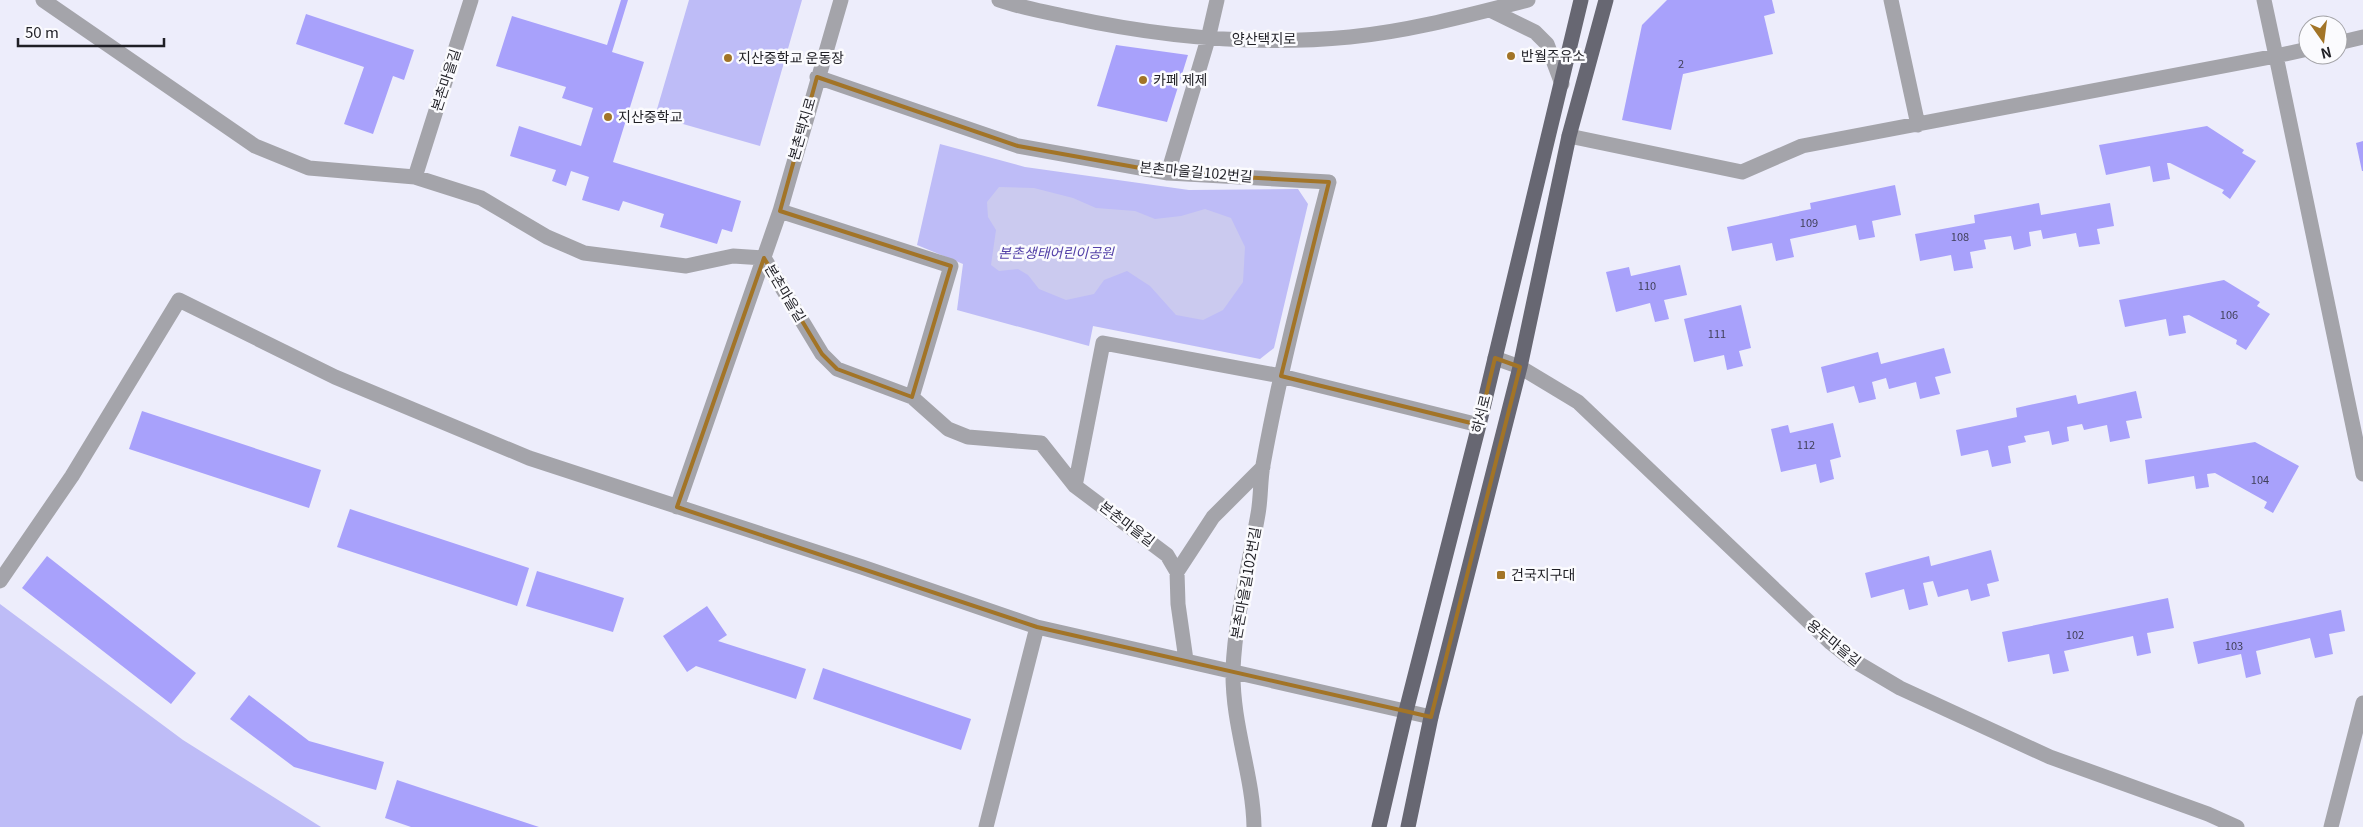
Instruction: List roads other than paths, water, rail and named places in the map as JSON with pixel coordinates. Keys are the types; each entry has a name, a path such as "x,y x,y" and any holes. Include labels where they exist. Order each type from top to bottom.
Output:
{"main road":[{"name":"하서로","path":"1379,827 1406,711 1479,425 1581,0"},
{"name":"하서로","path":"1408,827 1431,717 1520,367 1569,136 1606,0"}],"street":[{"path":"43,0 254,146 309,168 415,177"},
{"name":"본촌마을길","path":"471,0 415,177 481,198 547,237 584,253 686,266 733,256 764,258 822,354 837,369 912,397 948,429 968,437 1041,443 1075,486 1167,555 1177,572"},
{"name":"본촌택지로","path":"677,507 780,211 840,0"},
{"name":"양산택지로","path":"999,0 1102,24 1208,39 1265,41 1350,37 1431,25 1528,0"},
{"path":"1168,172 1208,39 1217,0"},
{"path":"1503,0 1490,10 1535,32 1547,44 1562,84"},
{"path":"1891,0 1918,125"},
{"path":"2264,0 2363,474"},
{"path":"2348,41 2363,37"},
{"path":"1569,136 1742,172 1802,146 2298,51"},
{"name":"본촌마을길102번길","path":"817,78 1018,146 1168,172 1328,182 1281,376 1262,467 1259,511 1236,633 1233,672"},
{"path":"780,211 951,266 912,397"},
{"path":"0,581 72,476 179,300 335,377 502,446 677,507 1038,627 1431,717"},
{"path":"1075,486 1103,343 1281,376 1479,425"},
{"name":"용두마을길","path":"1495,358 1520,367 1578,402 1824,638 1851,659 1900,688 2050,757 2208,814 2237,827"},
{"path":"1186,660 1178,604 1177,572 1214,517 1262,467"},
{"path":"986,827 1038,627"},
{"path":"1233,672 1235,720 1254,806 1254,827"},
{"path":"2331,827 2357,747 2363,703"}],"place":[{"name":"반월주유소","path":"1511,56"},
{"name":"지산중학교 운동장","path":"728,58"},
{"name":"카페 제제","path":"1143,80"},
{"name":"지산중학교","path":"608,117"},
{"name":"건국지구대","path":"1501,575"}],"park label":[{"name":"본촌생태어린이공원","path":"1056,253"}]}
